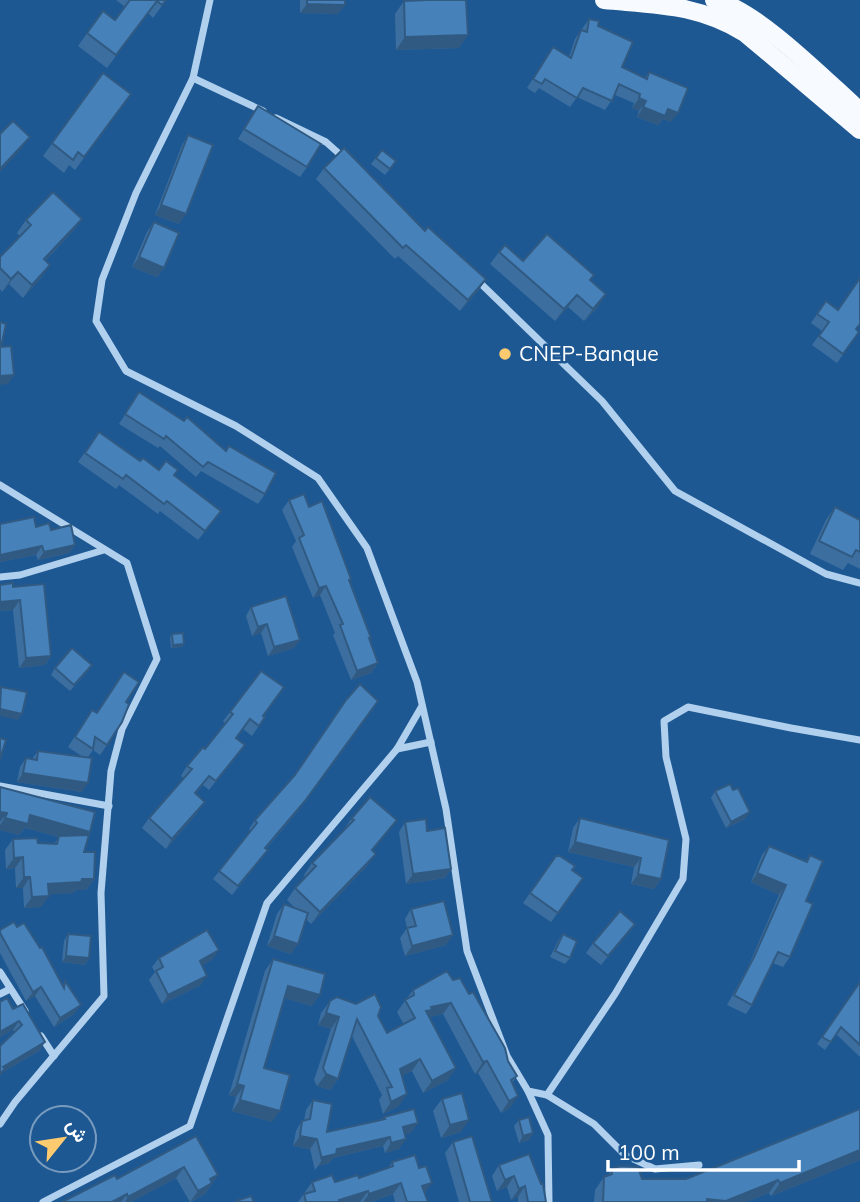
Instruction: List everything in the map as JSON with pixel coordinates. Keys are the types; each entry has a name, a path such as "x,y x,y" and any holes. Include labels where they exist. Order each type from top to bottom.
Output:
{"main road":[{"path":"604,0 678,7 704,12 724,20 745,33 860,130"},
{"path":"714,0 743,13 763,26 860,111"}],"street":[{"path":"210,0 193,78 136,193 102,281 96,321 125,371 236,426 317,478 367,548 417,682 446,808 467,951 507,1056 528,1091 548,1135 550,1202"},
{"path":"193,78 326,142 347,161"},
{"path":"469,273 602,401 675,491 826,574 860,583"},
{"path":"0,485 127,563 157,659 122,729 111,771 101,893 104,996 1,1122"},
{"path":"0,578 20,575 104,550"},
{"path":"43,1202 190,1126 267,903 397,749 422,705"},
{"path":"547,1095 615,994 683,878 686,839 666,757 664,721 688,707 791,729 860,740"},
{"path":"397,749 431,743"},
{"path":"0,786 108,806"},
{"path":"0,972 32,1022"},
{"path":"0,994 10,989"},
{"path":"39,1033 54,1056"},
{"path":"528,1091 547,1095 594,1124 625,1155 655,1170 699,1165"}],"building":[{"path":"130,0 166,0 162,5 157,1 116,55 87,33 103,11 115,20"},
{"path":"307,0 345,0 345,5 307,4"},
{"path":"466,0 468,35 405,37 404,1"},
{"path":"589,19 599,21 598,26 633,42 622,67 647,79 649,72 688,88 678,113 668,109 665,116 643,107 646,101 639,98 640,94 619,84 612,101 583,88 577,98 545,79 542,84 533,79 553,47 571,58 581,30 587,32"},
{"path":"103,73 131,94 84,157 78,152 73,160 52,143"},
{"path":"258,106 321,144 307,167 244,129"},
{"path":"13,121 30,137 0,169 0,134"},
{"path":"188,135 213,145 186,214 161,205"},
{"path":"344,148 425,231 428,227 486,279 468,300 406,245 403,248 324,168"},
{"path":"382,150 396,161 390,169 376,158"},
{"path":"53,192 82,219 44,259 50,265 32,285 18,272 11,279 0,268 0,257 31,225 26,220"},
{"path":"154,222 179,233 164,268 139,257"},
{"path":"547,234 594,275 590,280 606,294 593,309 577,295 564,309 499,252 505,245 523,261"},
{"path":"860,278 860,324 856,329 859,332 843,354 819,336 829,322 817,314 826,301 838,310"},
{"path":"0,322 6,324 1,347 11,346 14,375 0,376"},
{"path":"139,392 184,421 187,417 226,451 229,446 276,473 265,494 208,462 203,467 166,436 164,439 125,414"},
{"path":"99,432 140,461 143,458 159,470 166,461 178,470 174,475 221,511 205,531 167,501 164,504 126,475 123,479 85,453"},
{"path":"304,494 309,507 322,501 371,638 378,663 357,671 340,625 343,624 326,586 319,588 299,538 304,535 289,500"},
{"path":"835,507 860,520 860,552 856,550 852,557 819,541"},
{"path":"34,517 36,527 49,523 51,530 71,525 75,545 44,552 42,546 0,555 0,524"},
{"path":"13,583 13,587 44,584 51,656 26,658 20,600 0,602 0,585"},
{"path":"286,596 300,640 274,647 267,624 258,627 251,607"},
{"path":"183,633 184,644 173,645 172,634"},
{"path":"72,648 92,665 74,685 55,668"},
{"path":"261,671 284,687 259,726 250,719 236,738 245,745 216,781 209,776 195,793 205,802 172,839 149,818 192,769 187,766 203,747 205,749 233,714 230,712"},
{"path":"124,672 139,682 126,702 129,704 122,722 107,745 95,737 93,749 75,737 92,710 97,713"},
{"path":"360,684 378,701 305,801 265,848 268,850 238,886 219,871 257,823 255,820 295,775"},
{"path":"1,687 27,692 22,714 0,709"},
{"path":"0,738 6,740 0,759"},
{"path":"38,751 92,758 88,783 23,773 26,758 37,760"},
{"path":"730,784 733,790 738,788 750,812 731,822 715,791"},
{"path":"0,787 95,812 90,832 30,815 28,824 5,818 7,813 0,812"},
{"path":"370,797 397,820 372,850 376,854 320,912 295,888 316,866 312,863 354,820 351,819"},
{"path":"580,818 669,840 661,879 638,874 641,858 575,842"},
{"path":"426,819 427,831 445,828 451,869 413,874 405,822"},
{"path":"89,835 84,852 95,852 94,879 48,884 49,896 32,897 30,877 24,877 23,857 14,858 13,839 37,838 38,843 57,844 59,836"},
{"path":"769,846 807,862 810,855 823,861 806,901 813,904 790,957 778,952 752,1005 734,995 786,885 757,873"},
{"path":"556,856 575,866 572,870 583,878 558,913 530,893"},
{"path":"444,901 453,935 412,946 407,928 416,926 411,909"},
{"path":"284,904 308,913 298,944 274,936"},
{"path":"620,911 635,924 608,956 593,943"},
{"path":"14,922 17,927 24,923 40,948 42,947 64,988 65,981 81,1005 60,1018 41,987 33,992 0,933 0,930"},
{"path":"207,930 219,950 200,961 207,976 168,995 156,971 163,967 159,958"},
{"path":"68,934 91,936 89,958 66,956"},
{"path":"563,934 577,941 570,958 555,951"},
{"path":"273,959 325,974 320,995 288,986 264,1068 290,1075 280,1111 240,1100 244,1086 237,1084"},
{"path":"447,971 453,980 460,978 469,994 473,992 505,1048 508,1061 517,1076 511,1080 518,1096 509,1101 487,1061 483,1062 451,1003 431,1007 432,1010 426,1011 456,1068 432,1081 420,1059 400,1069 407,1094 391,1102 387,1088 392,1087 357,1019 338,1079 326,1074 323,1068 339,1017 326,1013 330,1001 337,997 356,1004 375,994 381,1007 378,1016 387,1033 415,1018 405,1000 414,995 413,990"},
{"path":"860,982 860,1045 841,1027 831,1042 822,1037"},
{"path":"7,998 13,1009 23,1004 45,1042 3,1067 5,1069 0,1074 0,1046 22,1025 19,1021 0,1032 0,1002"},
{"path":"462,1093 469,1120 450,1125 442,1099"},
{"path":"313,1100 332,1104 327,1132 385,1119 384,1117 414,1109 418,1123 403,1127 406,1139 391,1143 390,1137 337,1149 336,1154 323,1157 322,1160 317,1139 300,1136 302,1121 310,1119"},
{"path":"860,1109 860,1150 780,1183 778,1180 726,1201 707,1199 707,1202 603,1202 604,1177 620,1166 638,1167 642,1179 686,1179"},
{"path":"529,1117 533,1133 523,1136 519,1120"},
{"path":"196,1136 218,1175 210,1179 212,1183 198,1191 184,1167 128,1197 127,1194 112,1202 62,1202 115,1175 117,1179"},
{"path":"472,1136 492,1202 470,1202 453,1142"},
{"path":"529,1154 543,1184 546,1202 528,1202 525,1186 519,1189 514,1176 505,1180 499,1165"},
{"path":"415,1155 419,1168 426,1166 432,1183 422,1186 428,1202 407,1202 401,1183 369,1194 368,1191 339,1200 340,1202 306,1202 304,1194 315,1191 312,1182 332,1175 335,1182 358,1175 359,1178 393,1166 392,1162"},
{"path":"251,1196 254,1202 236,1202 236,1201"}],"place":[{"name":"CNEP-Banque","path":"505,354"}]}
